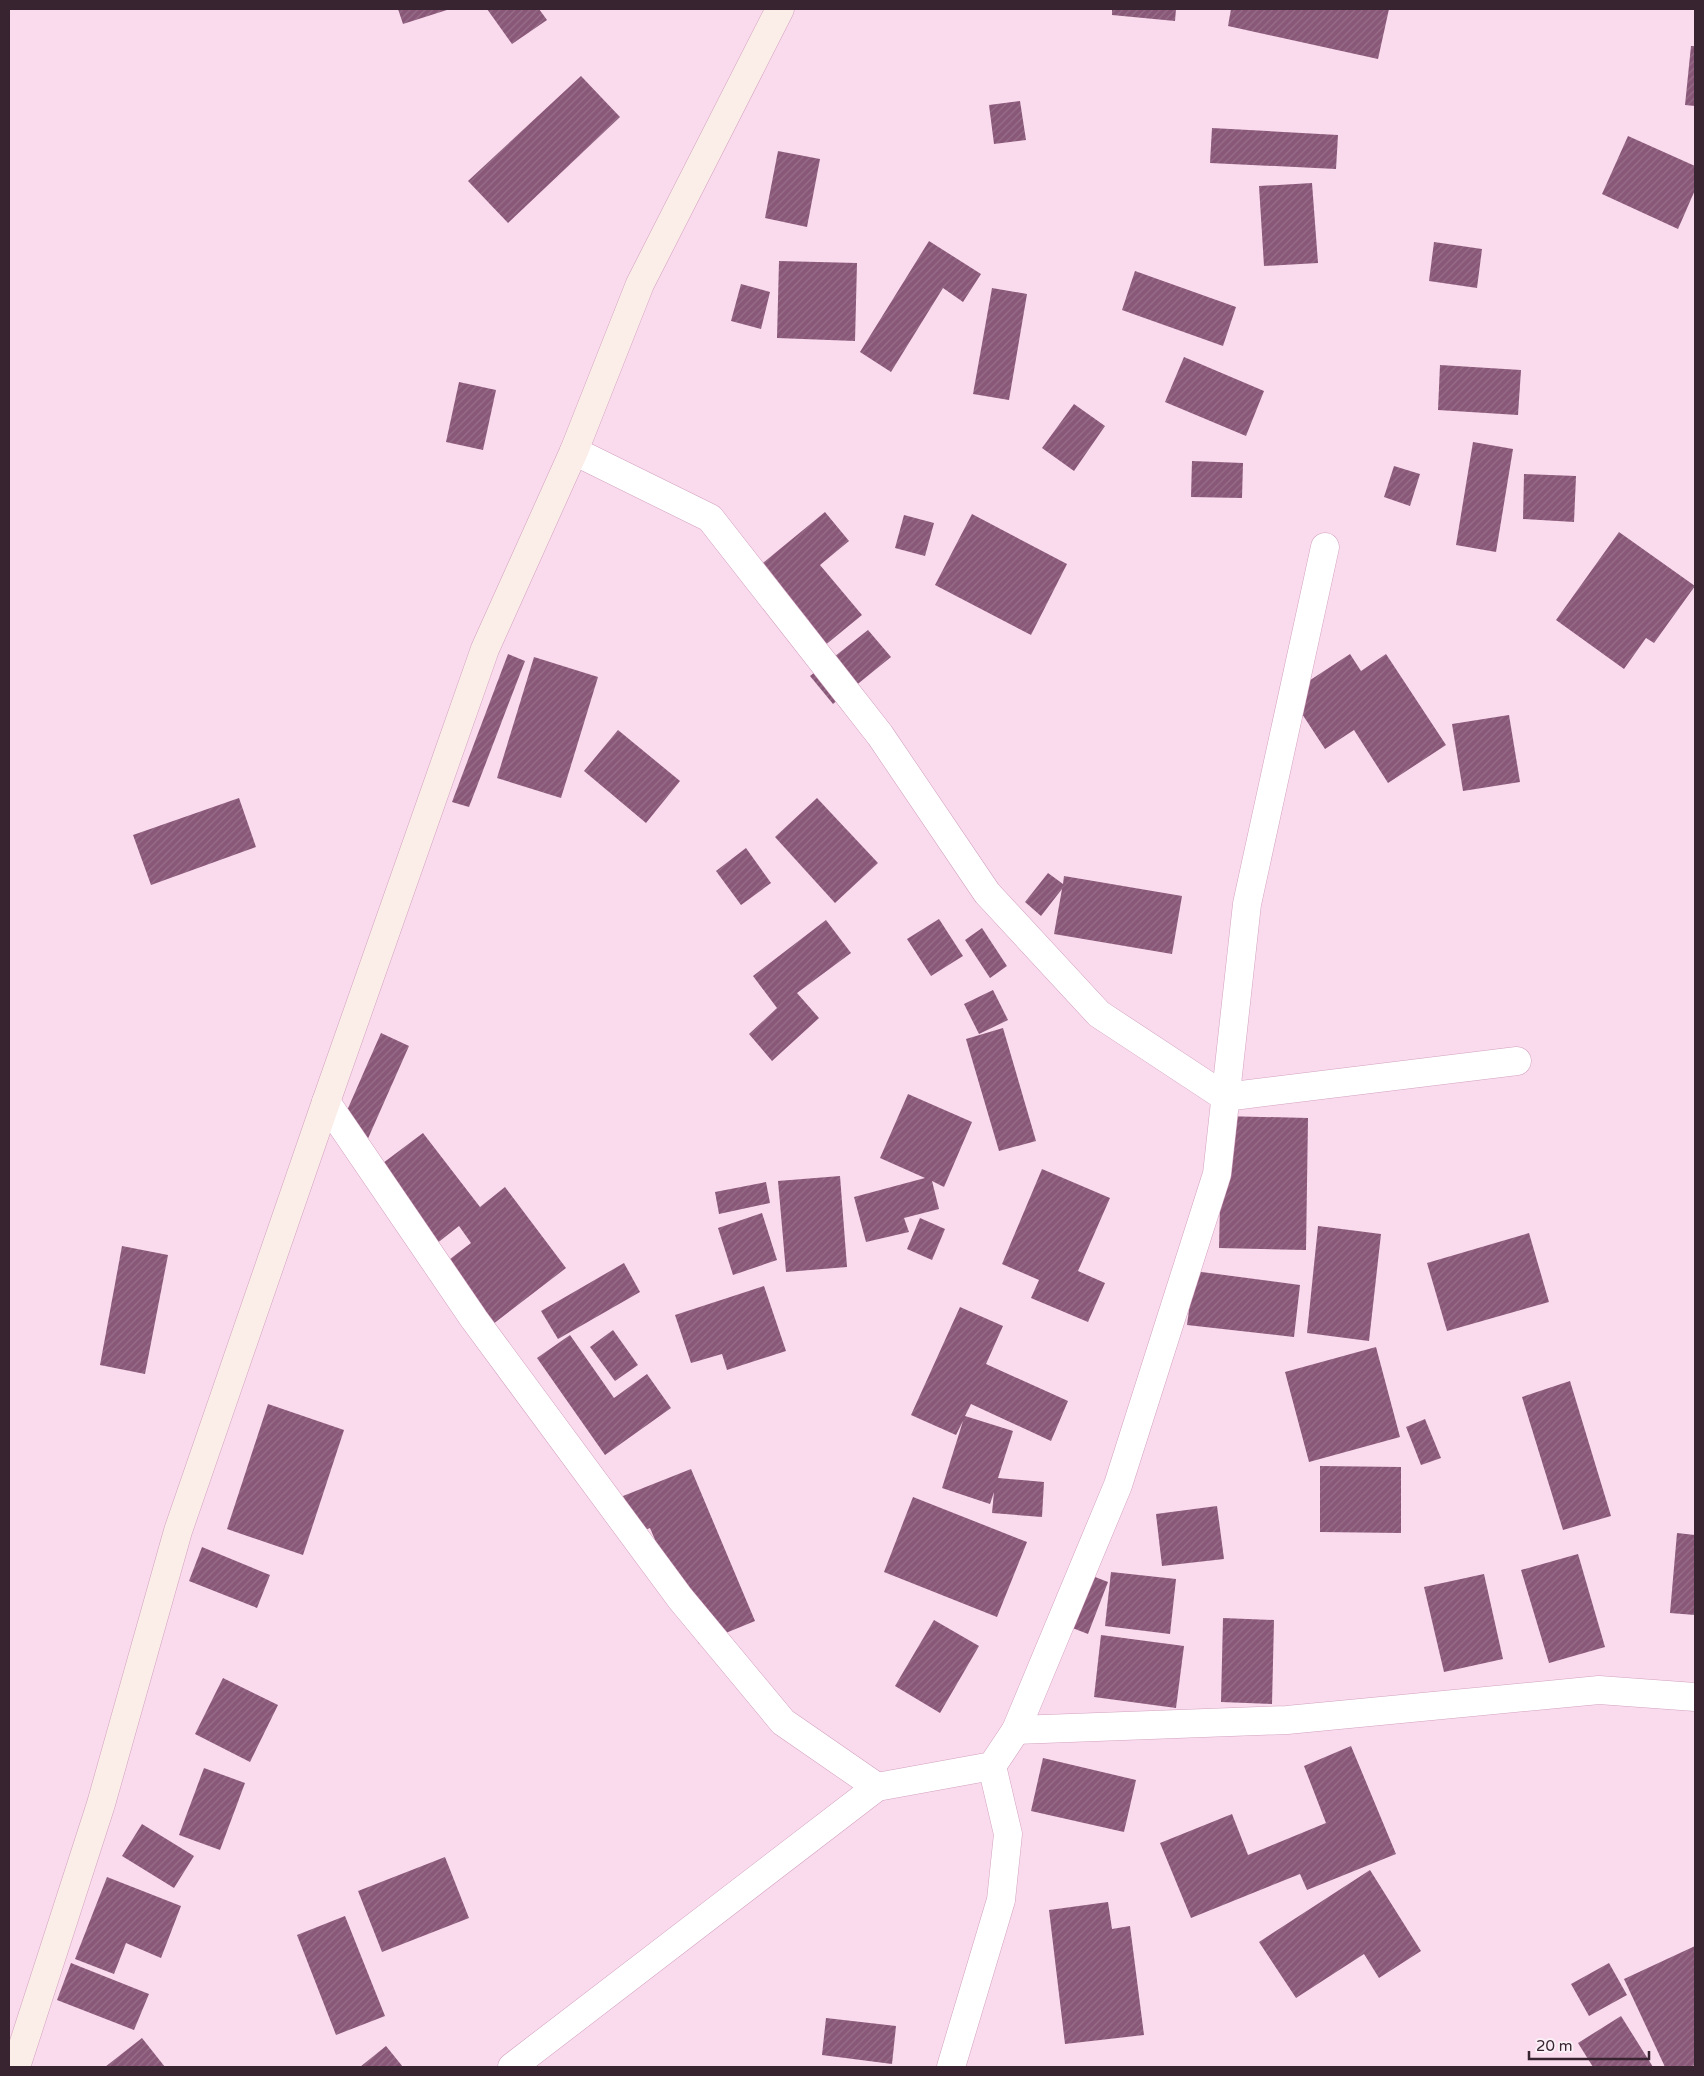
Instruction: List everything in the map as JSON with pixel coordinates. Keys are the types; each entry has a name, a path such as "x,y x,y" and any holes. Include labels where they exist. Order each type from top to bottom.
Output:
{"street":[{"path":"16,2067 101,1804 178,1531 485,648 574,451 640,284 780,9"},
{"path":"574,451 710,518 880,735 987,893 1099,1014 1225,1096 1517,1061"},
{"path":"512,2067 878,1787 992,1766 1016,1730 1118,1485 1217,1174 1247,904 1326,547"},
{"path":"326,1102 474,1319 680,1598 783,1722 878,1787"},
{"path":"1016,1730 1287,1720 1599,1690 1695,1697"},
{"path":"951,2067 1002,1900 1008,1834 992,1766"}],"building":[{"path":"398,9 450,9 403,24"},
{"path":"487,9 539,9 547,20 512,44"},
{"path":"1112,9 1176,9 1175,21 1112,15"},
{"path":"1231,9 1389,9 1378,59 1228,26"},
{"path":"1691,46 1695,46 1695,106 1685,105"},
{"path":"581,76 620,117 508,223 468,181"},
{"path":"1020,101 1026,140 994,144 989,105"},
{"path":"1212,128 1338,135 1336,169 1210,163"},
{"path":"1628,136 1695,166 1695,190 1678,229 1602,194"},
{"path":"778,151 820,159 807,227 765,218"},
{"path":"1312,183 1318,263 1264,266 1259,186"},
{"path":"929,241 981,274 963,302 943,288 891,372 860,352"},
{"path":"1434,242 1482,249 1477,288 1429,281"},
{"path":"779,261 857,263 855,341 777,338"},
{"path":"1135,271 1236,307 1223,346 1122,310"},
{"path":"741,284 770,292 761,329 731,321"},
{"path":"992,288 1027,294 1009,400 973,394"},
{"path":"1184,357 1264,391 1246,436 1165,402"},
{"path":"1440,365 1521,370 1518,415 1438,410"},
{"path":"459,382 496,390 483,450 446,442"},
{"path":"1074,404 1105,426 1074,471 1042,448"},
{"path":"1473,442 1513,449 1496,552 1456,545"},
{"path":"1192,461 1243,463 1242,498 1191,497"},
{"path":"1394,466 1420,474 1410,506 1384,497"},
{"path":"1524,474 1576,476 1574,522 1523,519"},
{"path":"825,512 849,541 820,565 862,615 807,660 788,637 809,621 787,594 777,602 752,572"},
{"path":"972,514 1067,564 1031,635 935,585"},
{"path":"904,515 934,523 925,556 895,548"},
{"path":"1619,532 1695,586 1654,643 1646,638 1624,669 1556,620"},
{"path":"868,630 891,657 833,704 810,676"},
{"path":"508,654 525,661 469,807 452,802"},
{"path":"1350,654 1361,671 1386,654 1446,745 1388,783 1354,730 1325,749 1289,694"},
{"path":"534,657 598,677 561,798 497,778"},
{"path":"1509,715 1520,782 1463,791 1452,724"},
{"path":"618,730 680,781 646,823 584,771"},
{"path":"239,798 256,847 151,885 133,835"},
{"path":"817,798 878,863 835,903 775,837"},
{"path":"746,848 771,883 741,905 716,871"},
{"path":"1048,873 1063,884 1064,876 1182,896 1172,954 1054,934 1062,889 1041,916 1025,902"},
{"path":"939,919 963,956 931,976 907,939"},
{"path":"826,920 851,953 797,993 819,1018 772,1061 749,1034 777,1008 753,976"},
{"path":"982,928 1007,966 990,978 965,940"},
{"path":"993,990 1008,1020 979,1034 964,1004"},
{"path":"1003,1028 1036,1141 999,1151 966,1039"},
{"path":"381,1033 409,1046 366,1143 338,1131"},
{"path":"908,1094 972,1122 944,1187 932,1181 939,1209 904,1218 909,1232 866,1242 854,1197 925,1178 880,1158"},
{"path":"1222,1116 1308,1118 1306,1250 1219,1248"},
{"path":"423,1133 480,1207 505,1187 566,1268 484,1331 437,1269 471,1243 459,1226 422,1255 363,1178"},
{"path":"1042,1169 1110,1198 1078,1271 1105,1283 1088,1322 1031,1298 1039,1280 1002,1264"},
{"path":"840,1176 847,1267 786,1272 778,1181"},
{"path":"766,1182 770,1203 719,1214 715,1192"},
{"path":"762,1213 777,1260 733,1275 718,1228"},
{"path":"920,1218 945,1229 932,1260 907,1249"},
{"path":"1318,1226 1381,1234 1369,1341 1307,1333"},
{"path":"1529,1233 1549,1302 1447,1331 1427,1263"},
{"path":"122,1246 168,1255 145,1374 100,1365"},
{"path":"624,1263 640,1292 558,1339 541,1311"},
{"path":"1194,1271 1300,1285 1294,1337 1187,1325"},
{"path":"764,1286 786,1351 727,1370 722,1354 691,1363 675,1315"},
{"path":"960,1307 1003,1326 986,1364 1068,1401 1051,1441 971,1404 965,1416 1013,1431 998,1478 1044,1482 1042,1517 992,1513 994,1492 990,1504 942,1488 963,1421 956,1435 911,1415"},
{"path":"613,1330 638,1365 615,1381 590,1347"},
{"path":"570,1335 614,1398 647,1374 671,1408 605,1455 537,1358"},
{"path":"1376,1347 1400,1437 1309,1462 1285,1372"},
{"path":"1570,1381 1611,1516 1563,1530 1522,1397"},
{"path":"268,1404 344,1430 303,1555 227,1529"},
{"path":"1425,1419 1441,1458 1421,1465 1406,1427"},
{"path":"1320,1466 1401,1467 1401,1533 1320,1532"},
{"path":"691,1469 755,1621 699,1644 650,1528 638,1533 623,1496"},
{"path":"913,1497 1027,1542 997,1617 884,1572"},
{"path":"1217,1506 1224,1559 1162,1566 1156,1514"},
{"path":"1677,1533 1695,1535 1695,1615 1670,1613"},
{"path":"202,1547 270,1575 257,1608 189,1581"},
{"path":"1578,1554 1605,1647 1549,1663 1521,1570"},
{"path":"1077,1570 1108,1582 1088,1634 1057,1622"},
{"path":"1111,1572 1176,1579 1170,1634 1105,1626"},
{"path":"1484,1574 1503,1659 1444,1672 1424,1587"},
{"path":"1223,1618 1274,1620 1272,1704 1221,1702"},
{"path":"934,1620 979,1646 940,1713 895,1686"},
{"path":"1101,1635 1184,1646 1176,1708 1094,1697"},
{"path":"223,1678 278,1705 250,1762 195,1734"},
{"path":"1351,1746 1396,1854 1307,1890 1300,1874 1191,1918 1160,1843 1232,1814 1248,1855 1326,1823 1304,1766"},
{"path":"1043,1758 1136,1780 1124,1832 1031,1811"},
{"path":"204,1768 245,1783 220,1850 179,1835"},
{"path":"142,1824 194,1856 174,1888 122,1856"},
{"path":"445,1857 469,1918 382,1952 358,1891"},
{"path":"1370,1870 1421,1951 1379,1978 1364,1954 1296,1998 1259,1942"},
{"path":"107,1877 181,1906 161,1958 126,1943 114,1974 75,1959"},
{"path":"1108,1902 1112,1929 1130,1926 1144,2035 1065,2044 1049,1910"},
{"path":"345,1916 385,2016 336,2035 297,1935"},
{"path":"1695,1946 1695,2065 1690,2067 1665,2067 1624,1979"},
{"path":"71,1963 149,1994 134,2030 57,2000"},
{"path":"1609,1963 1627,1995 1589,2016 1571,1984"},
{"path":"1621,2016 1653,2067 1593,2067 1578,2043"},
{"path":"826,2018 896,2026 892,2064 822,2055"},
{"path":"142,2038 165,2067 105,2067"},
{"path":"386,2046 403,2067 360,2067"}]}
